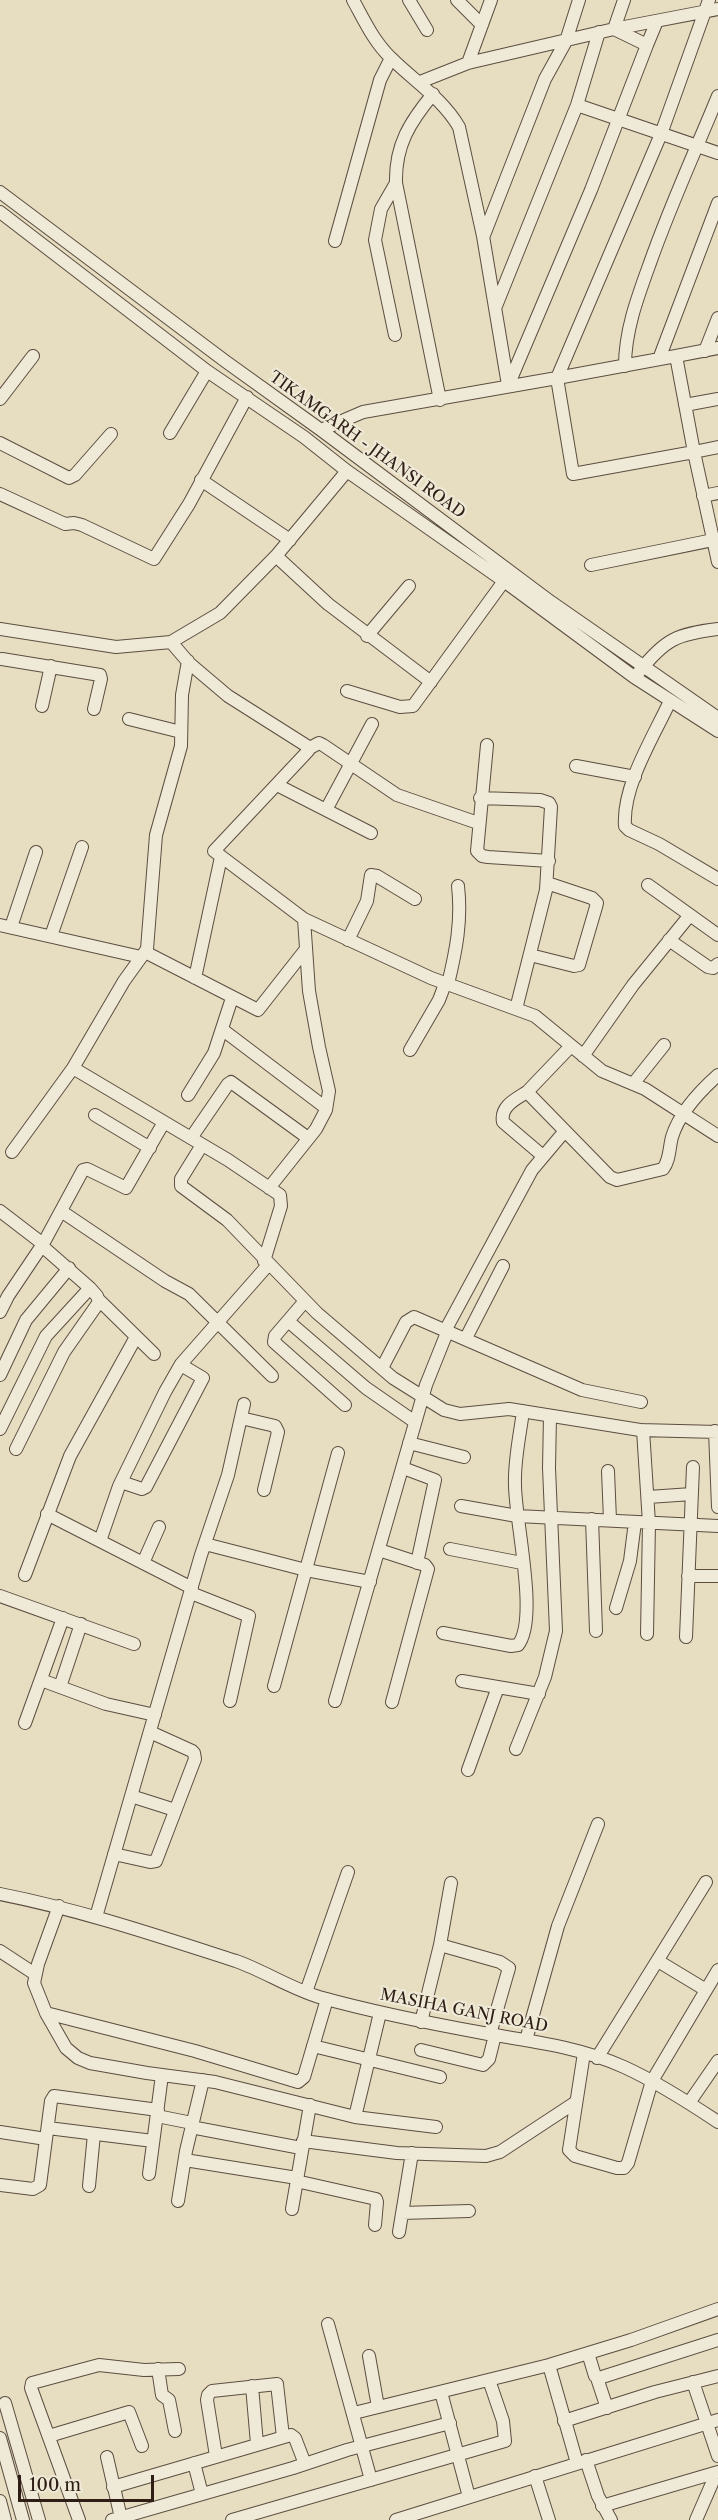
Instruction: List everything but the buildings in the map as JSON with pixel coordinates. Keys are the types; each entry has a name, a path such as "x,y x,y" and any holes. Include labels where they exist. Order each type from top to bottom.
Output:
{"street":[{"path":"353,0 374,39 391,58 451,112 459,127 483,236 508,386"},
{"path":"409,0 427,30"},
{"path":"457,0 482,25"},
{"path":"468,63 491,0"},
{"path":"483,236 545,79 566,41 579,0"},
{"path":"614,28 624,0"},
{"path":"420,82 468,63 614,28 657,21 711,6"},
{"path":"711,6 661,134 557,378 573,474 718,447"},
{"path":"508,386 620,119 646,45 657,21"},
{"path":"614,28 646,45"},
{"path":"495,308 577,105 599,33"},
{"path":"335,241 380,80 391,58"},
{"path":"433,94 404,134 396,165 396,183 440,400"},
{"path":"625,366 629,326 642,284 661,231 718,96"},
{"path":"577,105 718,153"},
{"path":"395,335 375,240 381,209 396,183"},
{"name":"TIKAMGARH - JHANSI ROAD","path":"0,192 225,361 642,667 718,718"},
{"path":"659,359 718,203"},
{"path":"1,214 207,371 247,397 347,471 504,581 634,677 718,731"},
{"path":"705,351 718,318"},
{"path":"321,430 363,412 440,400 718,348"},
{"path":"0,399 33,356"},
{"path":"675,356 703,496 716,539 718,562"},
{"path":"170,433 207,371"},
{"path":"0,494 65,524 82,525 154,559 247,397"},
{"path":"685,405 718,399"},
{"path":"0,443 69,477 75,475 111,434"},
{"path":"0,629 116,647 171,642 220,613 276,556 347,471"},
{"path":"201,480 290,540"},
{"path":"385,497 395,485"},
{"path":"703,496 718,493"},
{"path":"591,565 716,539"},
{"path":"276,556 367,636 430,682"},
{"path":"347,691 399,707 410,708 504,581"},
{"path":"367,636 409,586"},
{"path":"634,677 654,652 671,640 693,632 718,628"},
{"path":"171,642 188,661 228,696 307,746 308,749"},
{"path":"2,658 100,675 94,710"},
{"path":"12,1152 73,1068 124,981 143,954 152,901 156,835 182,746 182,695 188,661"},
{"path":"42,706 51,666"},
{"path":"670,701 635,777 627,802 624,822 626,828 718,879"},
{"path":"129,719 182,732"},
{"path":"326,810 372,724"},
{"path":"478,823 397,795 352,762 321,744 308,749 214,851 304,919 447,984 535,1016 602,1071 657,1095 718,1136"},
{"path":"487,745 480,798 477,851 482,856 549,861"},
{"path":"576,766 635,777"},
{"path":"277,785 371,833"},
{"path":"480,798 540,800 549,803 551,807 547,883 516,1009"},
{"path":"51,936 82,847"},
{"path":"36,852 5,926 143,954 260,1010 306,949"},
{"path":"195,978 221,857"},
{"path":"348,940 366,905 371,875 377,876 415,899"},
{"path":"530,955 574,966 579,965 597,903 592,898 547,883"},
{"path":"648,885 718,935"},
{"path":"410,1050 447,984 460,927 458,886"},
{"path":"583,1056 609,1017 690,915"},
{"path":"269,1188 308,1138 326,1108 328,1083 315,1025 304,919"},
{"path":"669,940 708,966 713,968 718,964"},
{"path":"188,1095 211,1061 232,998"},
{"path":"223,1030 326,1108"},
{"path":"633,1084 664,1045"},
{"path":"543,1156 503,1122 503,1113 507,1106 527,1092 571,1046"},
{"path":"73,1068 191,1138 280,1195 282,1201 266,1263 181,1365 165,1392 121,1482 100,1541"},
{"path":"527,1092 610,1177 622,1180 663,1169 675,1129 684,1113 718,1075"},
{"path":"191,1138 231,1082 308,1138"},
{"path":"95,1115 150,1148"},
{"path":"0,1312 4,1292 42,1245 84,1169 126,1188 164,1122"},
{"path":"335,1701 415,1422 447,1330 532,1170 564,1132"},
{"path":"202,1145 181,1179 181,1186 227,1220 305,1302 382,1368 423,1398 444,1410 460,1414 499,1409 643,1430 716,1432 718,1507"},
{"path":"0,1211 69,1268 154,1354"},
{"path":"61,1211 165,1281 189,1294 272,1376"},
{"path":"466,1338 502,1266"},
{"path":"0,1376 26,1320 69,1268"},
{"path":"0,1430 46,1336 90,1288"},
{"path":"16,1449 64,1352 96,1307 99,1299"},
{"path":"305,1302 274,1338 275,1344 345,1405"},
{"path":"382,1368 406,1322 411,1317 466,1338 582,1390 641,1402"},
{"path":"288,1321 366,1388 415,1422"},
{"path":"25,1575 70,1456 136,1336"},
{"path":"121,1482 140,1489 146,1487 203,1378 181,1365"},
{"path":"96,1917 191,1590 228,1475 244,1404"},
{"path":"444,1633 511,1646 518,1645 522,1640 528,1607 517,1516 515,1474 523,1411"},
{"path":"516,1749 550,1662 556,1631 550,1416"},
{"path":"241,1418 275,1426 278,1432 264,1490"},
{"path":"643,1430 650,1523 647,1634"},
{"path":"410,1443 464,1457"},
{"path":"274,1686 338,1453"},
{"path":"686,1637 693,1467"},
{"path":"403,1468 435,1480 417,1563"},
{"path":"608,1471 610,1520"},
{"path":"648,1497 692,1494"},
{"path":"461,1506 517,1516 718,1526"},
{"path":"47,1514 191,1590 249,1616 230,1701"},
{"path":"592,1519 596,1631"},
{"path":"616,1608 630,1561 635,1522"},
{"path":"143,1563 159,1527"},
{"path":"205,1544 306,1570 370,1582"},
{"path":"450,1549 522,1563"},
{"path":"379,1550 427,1566 428,1570 392,1702"},
{"path":"688,1576 718,1576"},
{"path":"0,1596 134,1644"},
{"path":"25,1723 63,1618"},
{"path":"60,1687 81,1624"},
{"path":"41,1680 106,1704 155,1715"},
{"path":"462,1681 539,1694"},
{"path":"468,1770 498,1687"},
{"path":"114,1854 150,1862 156,1861 195,1759 195,1753 150,1731"},
{"path":"131,1796 175,1810"},
{"path":"526,2040 558,1926 598,1824"},
{"path":"306,1992 348,1872"},
{"path":"597,2058 706,1882"},
{"path":"421,2022 440,1946 451,1883"},
{"name":"MASIHA GANJ ROAD","path":"0,1894 59,1906 157,1935 195,1950 237,1962 327,1999 421,2022 526,2040 584,2053 623,2066 652,2081 718,2122"},
{"path":"59,1906 35,1974 36,1992 66,2048 78,2058 90,2063 203,2080 355,2116 436,2127"},
{"path":"421,2050 483,2065 489,2059 509,1968 500,1962 440,1946"},
{"path":"0,1951 35,1974"},
{"path":"658,1961 706,1990"},
{"path":"584,2053 568,2144 571,2153 617,2168 624,2168 628,2163 652,2081 718,1970"},
{"path":"46,2013 195,2051 298,2082 304,2077 327,1999"},
{"path":"355,2116 380,2013"},
{"path":"313,2046 440,2077"},
{"path":"688,2103 718,2061"},
{"path":"149,2174 162,2075"},
{"path":"178,2201 203,2080"},
{"path":"0,2185 37,2188 42,2180 51,2099 54,2096 157,2113 192,2125 302,2145 412,2153 493,2155 576,2102"},
{"path":"292,2209 310,2104"},
{"path":"0,2132 94,2134 153,2141"},
{"path":"88,2186 94,2134"},
{"path":"399,2232 412,2153"},
{"path":"185,2160 296,2179 376,2199 375,2226"},
{"path":"402,2213 469,2211"},
{"path":"354,2413 549,2366 718,2309"},
{"path":"328,2324 372,2480"},
{"path":"597,2378 718,2340"},
{"path":"588,2353 606,2408"},
{"path":"369,2356 378,2407"},
{"path":"80,2520 31,2388 33,2381 55,2378 99,2366 179,2369"},
{"path":"549,2366 564,2421 611,2520"},
{"path":"158,2369 162,2395 169,2400 175,2431"},
{"path":"564,2421 718,2376"},
{"path":"232,2520 459,2455 506,2439 503,2421 489,2380"},
{"path":"693,2382 712,2421 718,2456"},
{"path":"216,2456 208,2394 277,2384 283,2437"},
{"path":"252,2386 257,2444"},
{"path":"441,2392 469,2497"},
{"path":"5,2403 39,2520"},
{"path":"49,2436 129,2412 142,2446"},
{"path":"396,2520 413,2517 581,2461 712,2421"},
{"path":"107,2457 116,2519 363,2446 450,2424"},
{"path":"113,2487 283,2437 295,2436 305,2464"},
{"path":"0,2438 23,2520"},
{"path":"194,2463 202,2494"},
{"path":"603,2506 717,2473"},
{"path":"696,2520 717,2473"},
{"path":"535,2476 549,2520"},
{"path":"0,2501 5,2520"}]}
